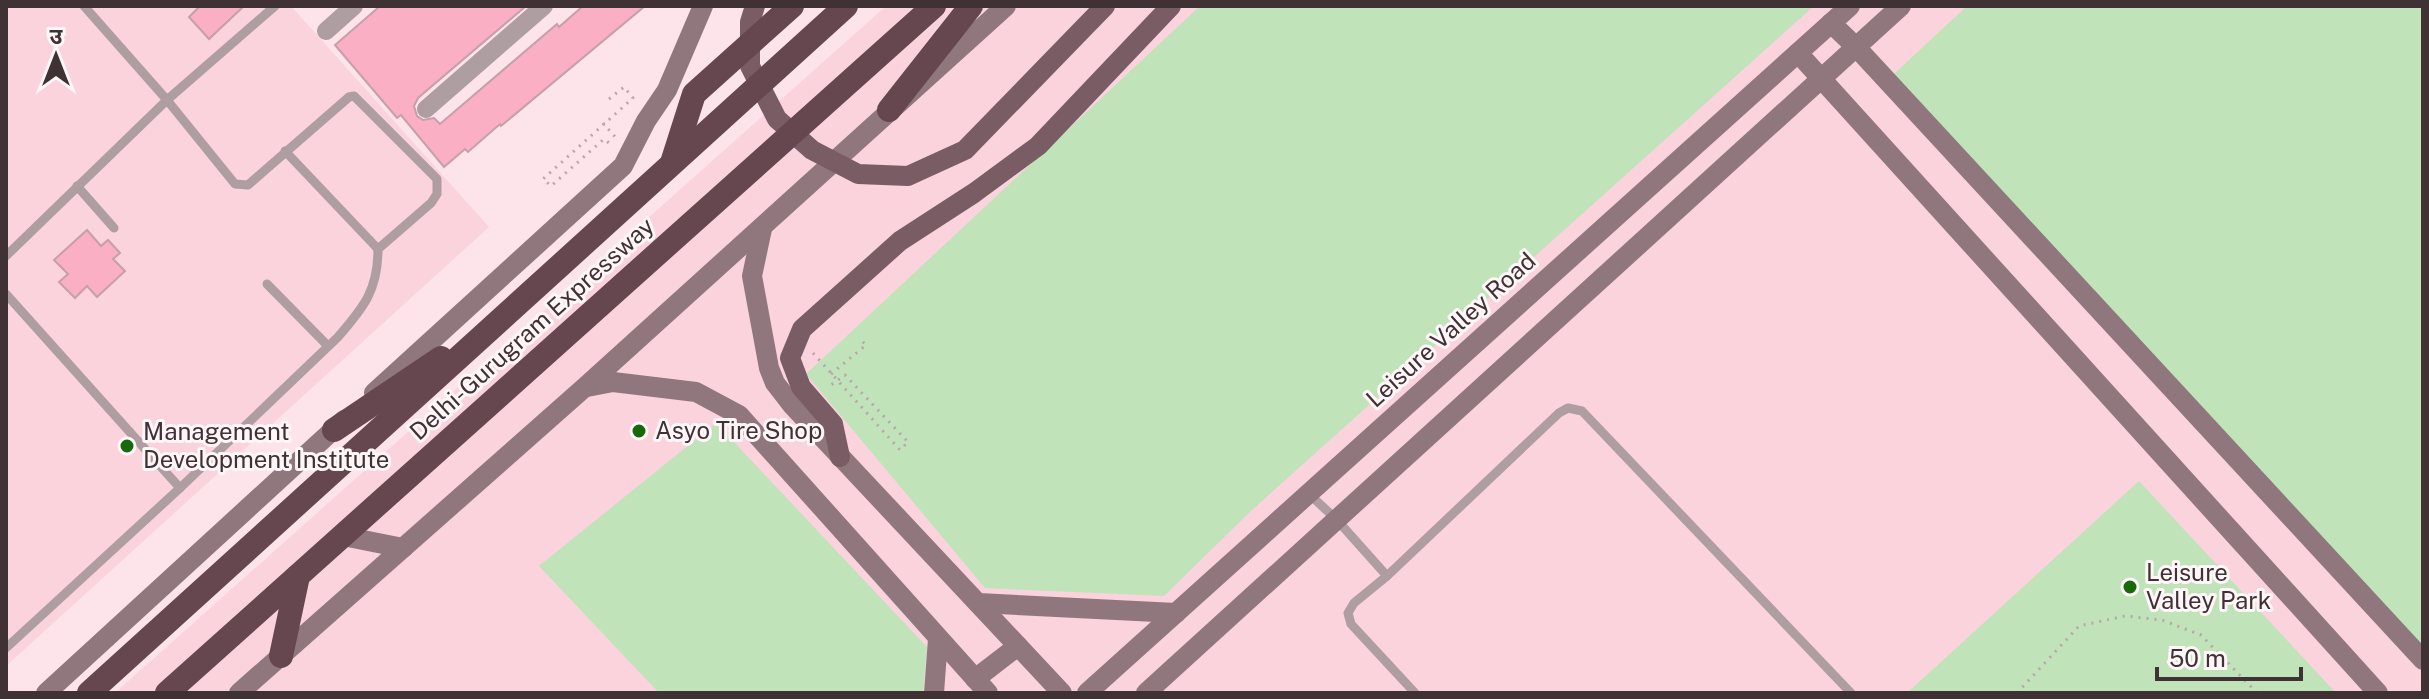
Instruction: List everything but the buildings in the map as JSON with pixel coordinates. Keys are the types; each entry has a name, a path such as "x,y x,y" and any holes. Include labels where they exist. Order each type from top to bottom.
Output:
{"highway":[{"path":"671,165 694,94 792,6"},
{"name":"Delhi-Gurugram Expressway","path":"89,693 846,6"},
{"name":"Delhi-Gurugram Expressway","path":"167,693 934,6"},
{"path":"889,110 971,6"},
{"path":"334,430 510,312"},
{"path":"281,656 298,576"}],"main road":[{"path":"755,6 750,22 750,66 777,119 812,150 858,174 908,176 965,150 1105,6"},
{"path":"840,457 833,424 801,387 790,358 802,329 900,241 974,193 1038,146 1171,6"}],"street":[{"path":"326,31 354,6"},
{"path":"426,109 544,6"},
{"path":"46,693 623,166 646,121 667,90 703,6"},
{"path":"239,693 762,229 1006,6"},
{"name":"Leisure Valley Road","path":"1087,693 1850,6"},
{"path":"1146,693 1901,6"},
{"path":"1831,23 2423,660"},
{"path":"1798,53 1819,80 2378,693"},
{"path":"762,229 752,276 769,368 775,383 840,457 1062,693"},
{"path":"585,387 613,382 696,392 739,415 981,686 1018,646"},
{"path":"343,536 403,548"},
{"path":"978,603 1176,613"},
{"path":"934,693 938,639"}],"lane":[{"path":"6,648 328,346 360,311 373,288 378,249 431,203 437,194 437,179 354,96 349,97 248,185 235,184 167,100 84,6"},
{"path":"6,256 167,100 275,6"},
{"path":"285,151 378,249"},
{"path":"77,186 114,228"},
{"path":"267,284 328,346"},
{"path":"6,294 180,488"},
{"path":"1415,693 1351,624 1348,613 1354,603 1568,408 1582,411 1851,693"},
{"path":"1308,493 1387,576"}],"path":[{"path":"609,99 624,87 633,98 543,179 551,186 604,139 609,143"},
{"path":"603,123 615,137"},
{"path":"831,374 866,345 859,338"},
{"path":"831,385 845,375 908,442 900,450"},
{"path":"2017,693 2079,626 2125,616 2162,620 2201,635 2257,693"}],"shaded area":[{"name":"Management Development Institute","path":"6,6 291,6 489,227 6,666"},
{"path":"886,6 2423,6 2423,693 115,693"}],"green space":[{"path":"1200,6 1814,6 1252,510 1164,596 985,588 806,374"},
{"path":"1967,6 2423,6 2423,670 1881,86"},
{"path":"716,423 927,647 923,693 659,693 539,566"},
{"name":"Leisure Valley Park","path":"2139,481 2336,693 1907,693"}],"place":[{"name":"Asyo Tire Shop","path":"639,431"},
{"name":"Management Development Institute","path":"127,446"},
{"name":"Leisure Valley Park","path":"2130,587"}]}
